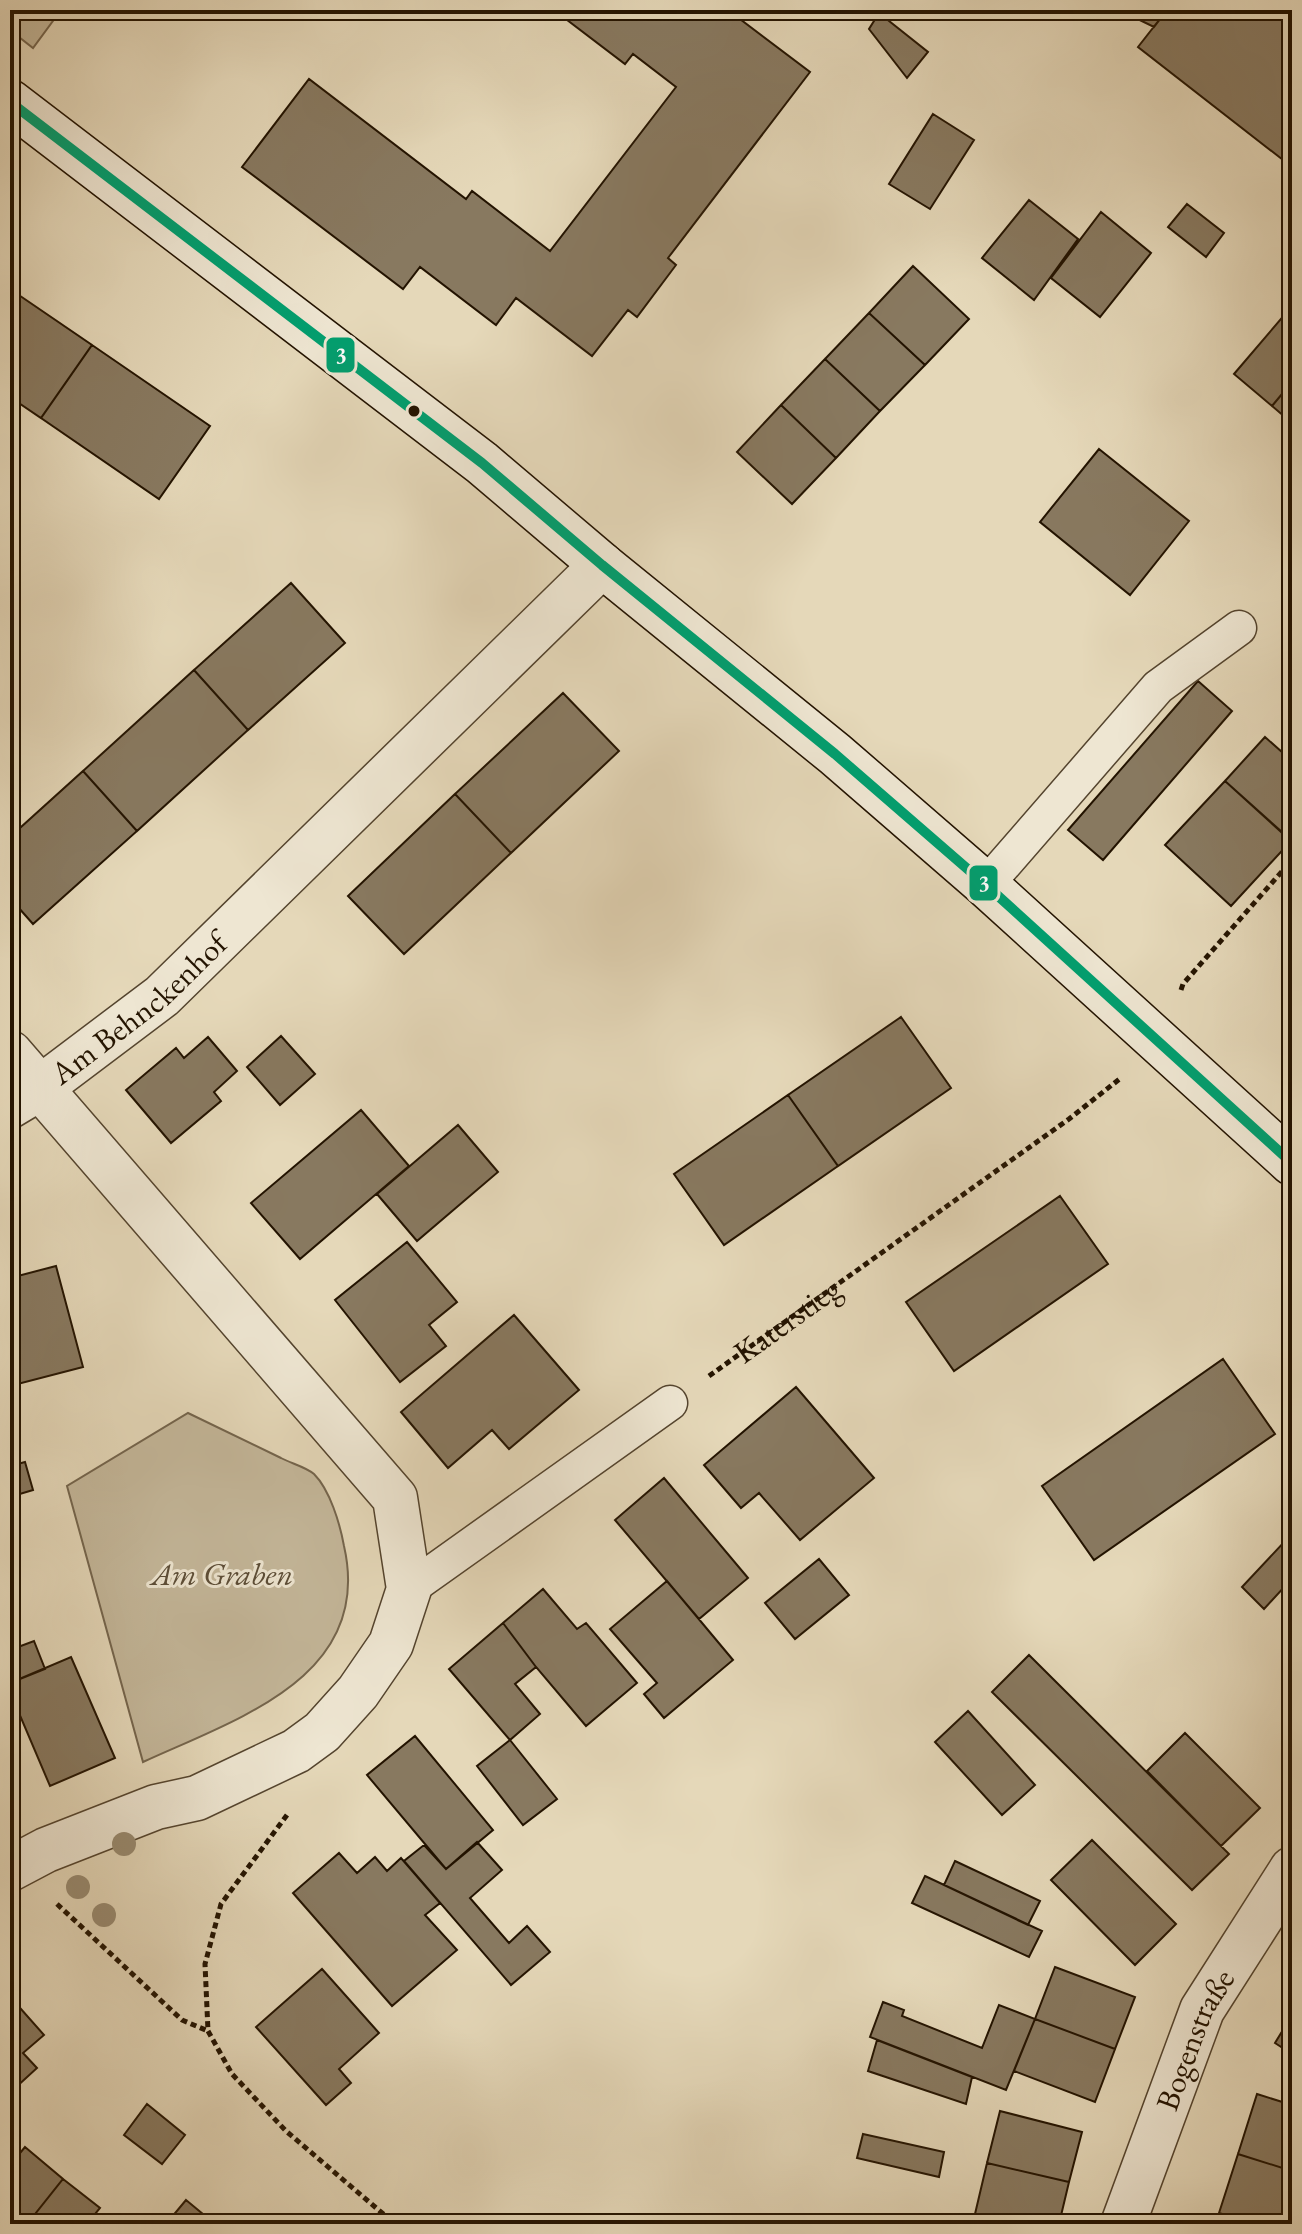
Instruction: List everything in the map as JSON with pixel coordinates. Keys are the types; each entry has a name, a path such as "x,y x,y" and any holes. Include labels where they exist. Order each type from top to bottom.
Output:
{"street":[{"path":"10,102 482,463 835,754 986,885 1292,1163"},
{"name":"Am Behnckenhof","path":"25,1097 162,996 602,565"},
{"path":"10,1053 25,1097 395,1498 409,1589 391,1644 358,1692 322,1732 296,1751 197,1798 156,1807 46,1850 10,1869"},
{"name":"Bogenstraße","path":"1123,2224 1202,2010 1292,1869"}],"lane":[{"path":"986,885 1156,689 1239,628"},
{"path":"409,1589 670,1403"}],"path":[{"path":"1162,1045 1183,984 1292,860"},
{"name":"Katerstieg","path":"670,1403 1069,1119 1162,1045"},
{"path":"291,1811 221,1904 205,1964 208,2031 232,2074 286,2131 395,2224"},
{"path":"53,1901 182,2020 208,2031"}],"green space":[{"path":"10,10 61,10 33,48 10,30"},
{"name":"Am Graben","path":"188,1413 314,1474 329,1498 340,1528 348,1591 338,1629 318,1661 290,1687 218,1729 143,1762 67,1486"}],"building":[{"path":"554,10 728,10 810,72 668,258 676,265 637,317 628,310 592,356 516,298 496,325 420,267 403,289 242,167 309,79 466,199 472,191 550,251 676,87 633,54 625,64"},
{"path":"1119,10 1167,10 1154,27"},
{"path":"1167,10 1271,10 1292,27 1292,167 1138,47"},
{"path":"879,13 928,52 907,78 869,29"},
{"path":"933,114 974,140 930,209 889,184"},
{"path":"1029,200 1078,239 1034,300 982,258"},
{"path":"1187,204 1224,233 1206,257 1168,227"},
{"path":"1101,212 1151,253 1100,317 1051,278"},
{"path":"913,266 969,319 925,365 869,313"},
{"path":"10,289 92,345 41,418 10,397"},
{"path":"1292,306 1292,382 1272,406 1234,374"},
{"path":"869,313 925,365 880,411 825,359"},
{"path":"92,345 210,426 159,499 41,418"},
{"path":"825,359 880,411 836,458 781,405"},
{"path":"1292,382 1292,423 1272,406"},
{"path":"781,405 836,458 792,504 737,452"},
{"path":"1099,449 1189,521 1130,595 1040,522"},
{"path":"291,583 345,643 248,730 194,670"},
{"path":"194,670 248,730 137,831 83,771"},
{"path":"1198,681 1232,711 1103,860 1068,830"},
{"path":"563,693 619,751 511,853 455,794"},
{"path":"1265,737 1292,761 1292,821 1282,832 1225,781"},
{"path":"83,771 137,831 33,924 10,898 10,837"},
{"path":"1225,781 1291,841 1231,906 1165,845"},
{"path":"455,794 511,853 404,954 348,896"},
{"path":"901,1017 951,1088 838,1166 788,1095"},
{"path":"281,1036 315,1074 280,1105 247,1067"},
{"path":"208,1037 237,1071 214,1092 221,1101 171,1143 126,1090 176,1048 184,1058"},
{"path":"788,1095 838,1166 724,1245 674,1174"},
{"path":"361,1110 409,1166 300,1259 251,1203"},
{"path":"458,1125 498,1172 417,1241 377,1194"},
{"path":"1060,1196 1108,1264 954,1371 906,1302"},
{"path":"407,1242 457,1302 429,1325 446,1346 400,1382 335,1300"},
{"path":"56,1266 83,1367 10,1386 10,1278"},
{"path":"514,1315 579,1390 509,1449 492,1430 448,1468 401,1412"},
{"path":"1223,1359 1275,1434 1094,1560 1042,1486"},
{"path":"796,1387 874,1478 800,1540 759,1493 741,1508 704,1465"},
{"path":"25,1462 33,1490 10,1497 10,1466"},
{"path":"664,1478 748,1578 699,1619 615,1520"},
{"path":"1287,1539 1292,1544 1292,1592 1286,1585 1264,1609 1242,1587"},
{"path":"819,1559 849,1595 795,1639 765,1603"},
{"path":"667,1581 733,1660 664,1718 644,1694 657,1683 610,1629"},
{"path":"543,1589 577,1629 586,1623 637,1683 586,1726 503,1623"},
{"path":"503,1623 536,1667 515,1684 540,1714 510,1740 449,1669"},
{"path":"34,1641 45,1669 10,1683 10,1650"},
{"path":"1029,1655 1229,1854 1192,1890 992,1692"},
{"path":"71,1657 115,1758 50,1786 10,1692 10,1683"},
{"path":"968,1711 1035,1785 1002,1815 935,1742"},
{"path":"1185,1733 1260,1808 1221,1846 1147,1771"},
{"path":"415,1736 493,1830 446,1869 367,1775"},
{"path":"510,1740 557,1799 523,1825 477,1766"},
{"path":"1092,1840 1176,1924 1135,1965 1051,1880"},
{"path":"477,1842 502,1870 470,1898 509,1943 527,1926 550,1952 511,1985 404,1861 424,1845 446,1869"},
{"path":"339,1853 357,1873 375,1857 387,1871 401,1858 440,1903 425,1915 457,1950 392,2006 293,1893"},
{"path":"955,1861 1040,1901 1028,1925 944,1885"},
{"path":"925,1876 1042,1931 1029,1957 912,1903"},
{"path":"1055,1967 1135,1997 1115,2049 1035,2019"},
{"path":"322,1969 379,2033 339,2069 351,2083 326,2105 256,2027"},
{"path":"13,2000 44,2035 23,2053 37,2068 14,2089 10,2084 10,2003"},
{"path":"883,2002 904,2010 902,2016 982,2048 999,2005 1035,2019 1006,2090 870,2037"},
{"path":"1292,2015 1292,2054 1275,2043"},
{"path":"1035,2019 1115,2049 1095,2102 1014,2071"},
{"path":"877,2040 972,2077 966,2104 868,2071"},
{"path":"1257,2094 1292,2105 1292,2171 1238,2154"},
{"path":"147,2104 185,2135 162,2164 124,2135"},
{"path":"1000,2111 1082,2132 1069,2182 987,2163"},
{"path":"863,2134 944,2152 939,2177 857,2158"},
{"path":"25,2147 63,2179 27,2224 10,2224 10,2165"},
{"path":"1238,2154 1292,2171 1292,2224 1254,2224 1219,2213"},
{"path":"987,2163 1069,2182 1059,2224 1015,2224 975,2214"},
{"path":"63,2179 100,2208 87,2224 28,2223"},
{"path":"186,2200 215,2224 166,2224"}],"transit line":[{"name":"3","path":"10,102 482,463 835,754 986,885 1292,1163"}]}
